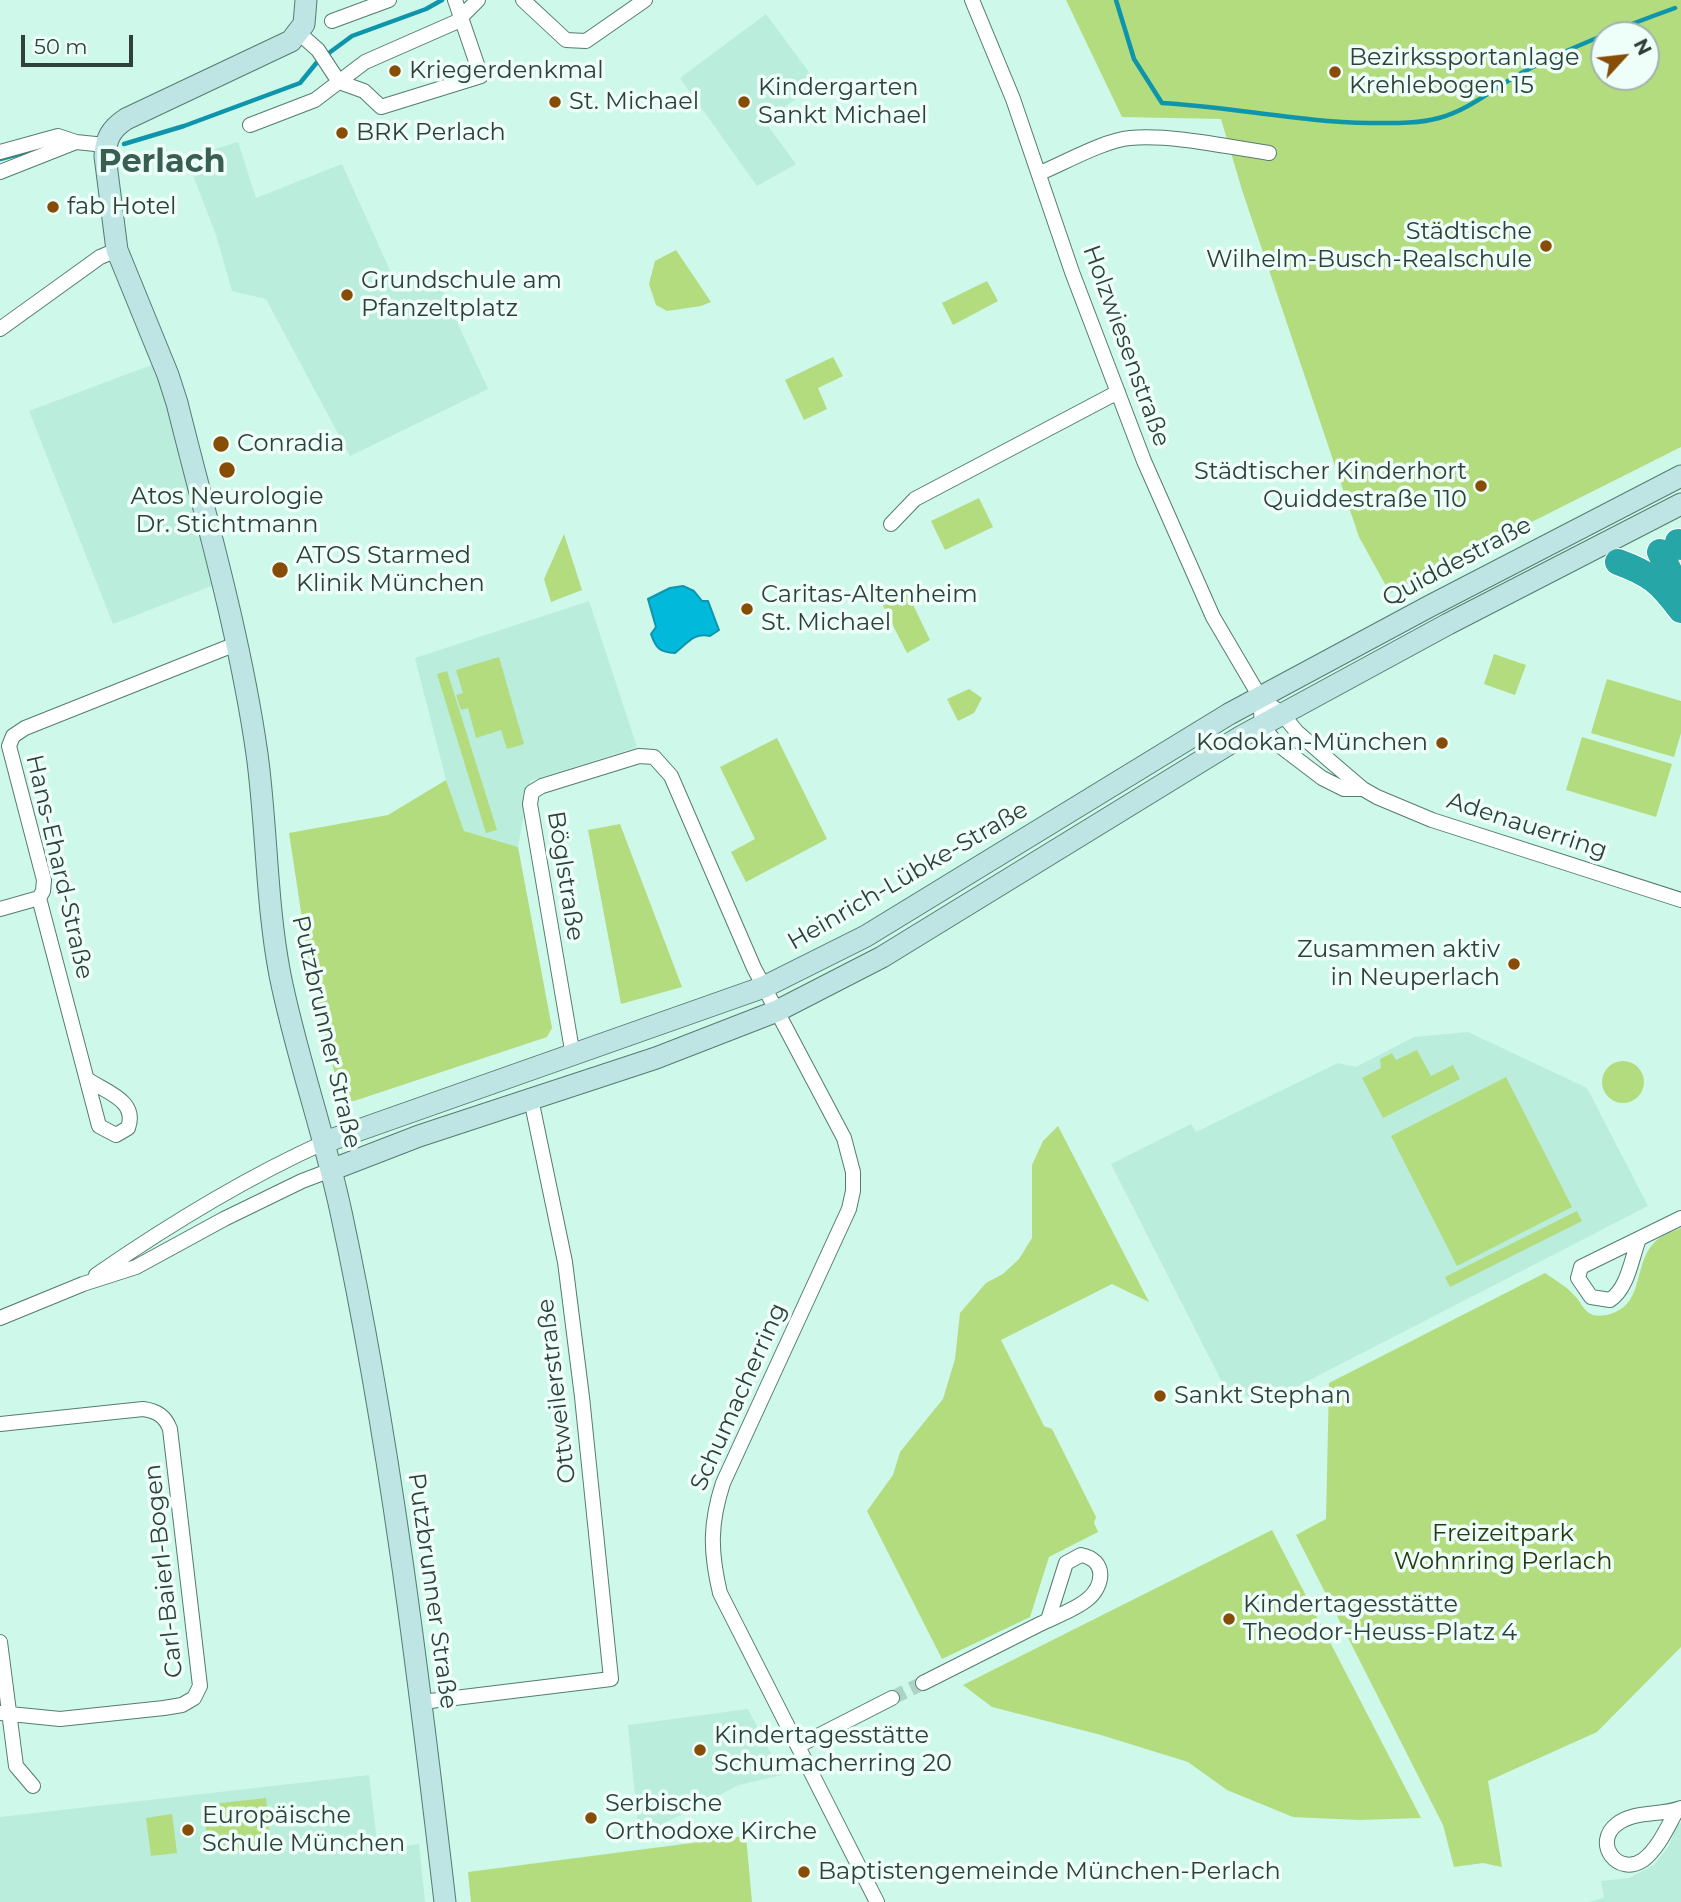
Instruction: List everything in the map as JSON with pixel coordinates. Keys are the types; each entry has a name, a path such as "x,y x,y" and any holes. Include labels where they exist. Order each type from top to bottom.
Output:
{"highway":[{"path":"1673,547 1681,596"},
{"path":"1618,562 1644,572 1663,586 1681,610"}],"main road":[{"path":"106,145 111,130 126,118 279,49 299,33 304,24 306,0"},
{"name":"Putzbrunner Straße","path":"106,145 106,170 117,250 177,403 236,644 258,757 273,935 285,993 341,1209 377,1394 422,1702 445,1902"},
{"name":"Quiddestraße","path":"1260,697 1442,599 1681,476"},
{"path":"1643,495 1673,547"},
{"name":"Quiddestraße","path":"1262,725 1569,560 1681,504"},
{"path":"1569,560 1618,562"},
{"name":"Heinrich-Lübke-Straße","path":"324,1142 764,987 866,936 1260,697"},
{"path":"331,1170 419,1136 656,1058 777,1011 893,951 1262,725"}],"street":[{"path":"332,21 389,0"},
{"path":"458,7 478,0"},
{"path":"523,0 566,40 576,42 586,41 645,0"},
{"name":"Holzwiesenstraße","path":"972,0 1004,76 1040,173 1072,272 1144,461 1224,639 1260,697"},
{"path":"299,33 318,50 339,82 364,91 382,107 481,76 458,7"},
{"path":"250,125 315,100 365,62 456,22 458,7"},
{"path":"0,152 58,136 76,142 106,145"},
{"path":"1040,173 1131,138 1179,141 1269,153"},
{"path":"0,172 76,142"},
{"path":"0,329 92,262 117,250"},
{"path":"891,524 915,499 1118,392"},
{"name":"Hans-Ehard-Straße","path":"86,1079 39,898 44,880 9,746 13,736 25,728 236,644"},
{"path":"1260,697 1262,725"},
{"name":"Adenauerring","path":"1260,697 1363,789 1432,820 1681,900"},
{"name":"Adenauerring","path":"1262,725 1276,743 1322,778 1343,789 1363,789"},
{"name":"Böglstraße","path":"573,1056 530,804 532,792 542,786 639,757 654,757 671,775 764,987"},
{"path":"0,909 39,898"},
{"name":"Schumacherring","path":"764,987 844,1138 853,1172 853,1191 849,1209 723,1483 711,1531 713,1556 720,1593 877,1902"},
{"name":"Ottweilerstraße","path":"422,1702 611,1679 565,1262 531,1099"},
{"path":"83,1284 166,1226 255,1176 324,1142"},
{"path":"0,1318 83,1284 136,1266 224,1219 331,1170"},
{"path":"1639,1239 1625,1283 1618,1295 1610,1300 1591,1297 1578,1278 1581,1267 1681,1218"},
{"name":"Carl-Baierl-Bogen","path":"0,1424 143,1409 155,1411 166,1420 170,1429 200,1686 194,1698 188,1702 164,1708 60,1719 4,1712"},
{"path":"923,1683 1048,1620 1087,1600 1098,1586 1101,1572 1092,1559 1081,1556 1066,1563 1048,1620"},
{"path":"0,1642 4,1712 16,1766 33,1786"},
{"path":"798,1746 892,1698"},
{"path":"1679,1809 1655,1847 1643,1860 1634,1864 1621,1864 1609,1854 1609,1834 1617,1824 1632,1816 1679,1809"}],"shaded area":[{"name":"Kindergarten Sankt Michael","path":"766,14 817,83 765,122 796,164 757,186 680,78"},
{"name":"Grundschule am Pfanzeltplatz","path":"238,142 256,198 342,164 397,286 433,270 488,389 350,456 266,299 232,291 216,235 191,170 202,153"},
{"path":"170,358 230,579 113,624 29,411"},
{"path":"589,601 637,747 530,781 518,847 464,831 446,780 415,658"},
{"path":"1468,1032 1587,1088 1648,1206 1265,1403 1225,1388 1111,1164 1191,1124 1196,1132 1338,1063 1356,1067 1414,1037"},
{"name":"Kindertagesstätte Schumacherring 20","path":"748,1709 782,1775 739,1785 639,1836 628,1725"},
{"name":"Europäische Schule München","path":"369,1775 378,1850 419,1844 425,1902 0,1902 0,1817"},
{"path":"1681,1823 1681,1902 1588,1902 1604,1898 1601,1881 1629,1878 1654,1865 1669,1846 1676,1826"}],"green space":[{"path":"1066,0 1681,0 1681,447 1390,593 1359,537 1242,190 1221,119 1122,117"},
{"path":"676,250 711,302 667,311 656,305 649,284 655,261"},
{"path":"987,281 998,301 953,325 942,303"},
{"path":"833,357 843,376 818,388 827,409 804,420 785,380"},
{"path":"979,498 993,527 945,550 931,521"},
{"path":"564,534 582,590 551,602 544,579"},
{"path":"907,592 930,640 907,653 882,604"},
{"path":"1494,654 1526,665 1515,695 1484,684"},
{"path":"499,657 524,744 507,749 501,730 476,738 468,708 461,710 456,695 463,693 456,670"},
{"path":"447,671 497,830 486,833 437,674"},
{"path":"1607,679 1681,701 1681,733 1674,757 1591,733"},
{"path":"969,689 982,698 974,713 958,721 947,699"},
{"path":"1582,737 1672,764 1656,817 1566,790"},
{"path":"777,738 827,839 746,882 731,852 755,839 720,767"},
{"path":"446,780 464,831 518,847 552,1028 547,1037 354,1101 345,1101 335,1075 311,977 289,833 388,815"},
{"path":"620,824 682,987 621,1004 588,830"},
{"path":"1417,1050 1431,1076 1453,1065 1460,1079 1383,1118 1362,1078 1381,1068 1380,1059 1392,1053 1396,1060"},
{"path":"1623,1061 1638,1067 1644,1082 1638,1097 1623,1103 1608,1097 1602,1082 1608,1067"},
{"path":"1506,1077 1572,1207 1457,1266 1391,1136"},
{"path":"1058,1126 1149,1302 1112,1284 1001,1340 1044,1426 1052,1429 1096,1517 1094,1523 1098,1532 1049,1557 1030,1617 942,1659 867,1511 893,1475 900,1452 943,1399 955,1359 960,1313 986,1283 1003,1274 1019,1259 1032,1238 1032,1165 1043,1141"},
{"path":"1577,1211 1582,1221 1450,1287 1445,1277"},
{"name":"Freizeitpark Wohnring Perlach","path":"1681,1228 1681,1647 1597,1732 1488,1781 1502,1867 1483,1863 1454,1867 1443,1825 1296,1535 1326,1519 1329,1383 1545,1273 1572,1293 1589,1313 1599,1316 1610,1314 1629,1301 1649,1249 1659,1238"},
{"path":"1272,1530 1421,1818 1359,1820 1293,1817 1227,1790 1188,1762 1101,1735 992,1707 963,1685"},
{"path":"266,1798 271,1846 209,1853 203,1805"},
{"path":"172,1814 177,1853 151,1856 146,1818"},
{"path":"746,1836 752,1902 471,1902 468,1872"}],"water":[{"path":"683,586 694,591 702,601 708,601 719,630 710,636 695,637 675,653 666,652 659,649 651,634 656,627 648,599 670,588"}],"waterway":[{"path":"124,144 184,126 300,83 318,61 352,36 426,9 442,0"},
{"path":"1116,0 1134,59 1162,103 1370,123 1405,123 1451,114 1545,61 1600,36 1675,8"},
{"path":"0,159 46,147"}],"tunnel":[{"path":"892,1698 923,1683"}],"place":[{"name":"Kriegerdenkmal","path":"395,71"},
{"name":"Bezirkssportanlage Krehlebogen 15","path":"1335,72"},
{"name":"St. Michael","path":"555,102"},
{"name":"Kindergarten Sankt Michael","path":"744,102"},
{"name":"BRK Perlach","path":"342,133"},
{"name":"fab Hotel","path":"53,207"},
{"name":"Städtische Wilhelm-Busch-Realschule","path":"1546,246"},
{"name":"Grundschule am Pfanzeltplatz","path":"347,295"},
{"name":"Conradia","path":"221,444"},
{"name":"Atos Neurologie Dr. Stichtmann","path":"227,470"},
{"name":"Städtischer Kinderhort Quiddestraße 110","path":"1481,486"},
{"name":"ATOS Starmed Klinik München","path":"280,570"},
{"name":"Caritas-Altenheim St. Michael","path":"747,609"},
{"name":"Kodokan-München","path":"1442,743"},
{"name":"Zusammen aktiv in Neuperlach","path":"1514,964"},
{"name":"Sankt Stephan","path":"1160,1396"},
{"name":"Kindertagesstätte Theodor-Heuss-Platz 4","path":"1229,1619"},
{"name":"Kindertagesstätte Schumacherring 20","path":"700,1750"},
{"name":"Serbische Orthodoxe Kirche","path":"591,1818"},
{"name":"Europäische Schule München","path":"188,1830"},
{"name":"Baptistengemeinde München-Perlach","path":"804,1872"}],"district":[{"name":"Perlach","path":"162,163"}]}
